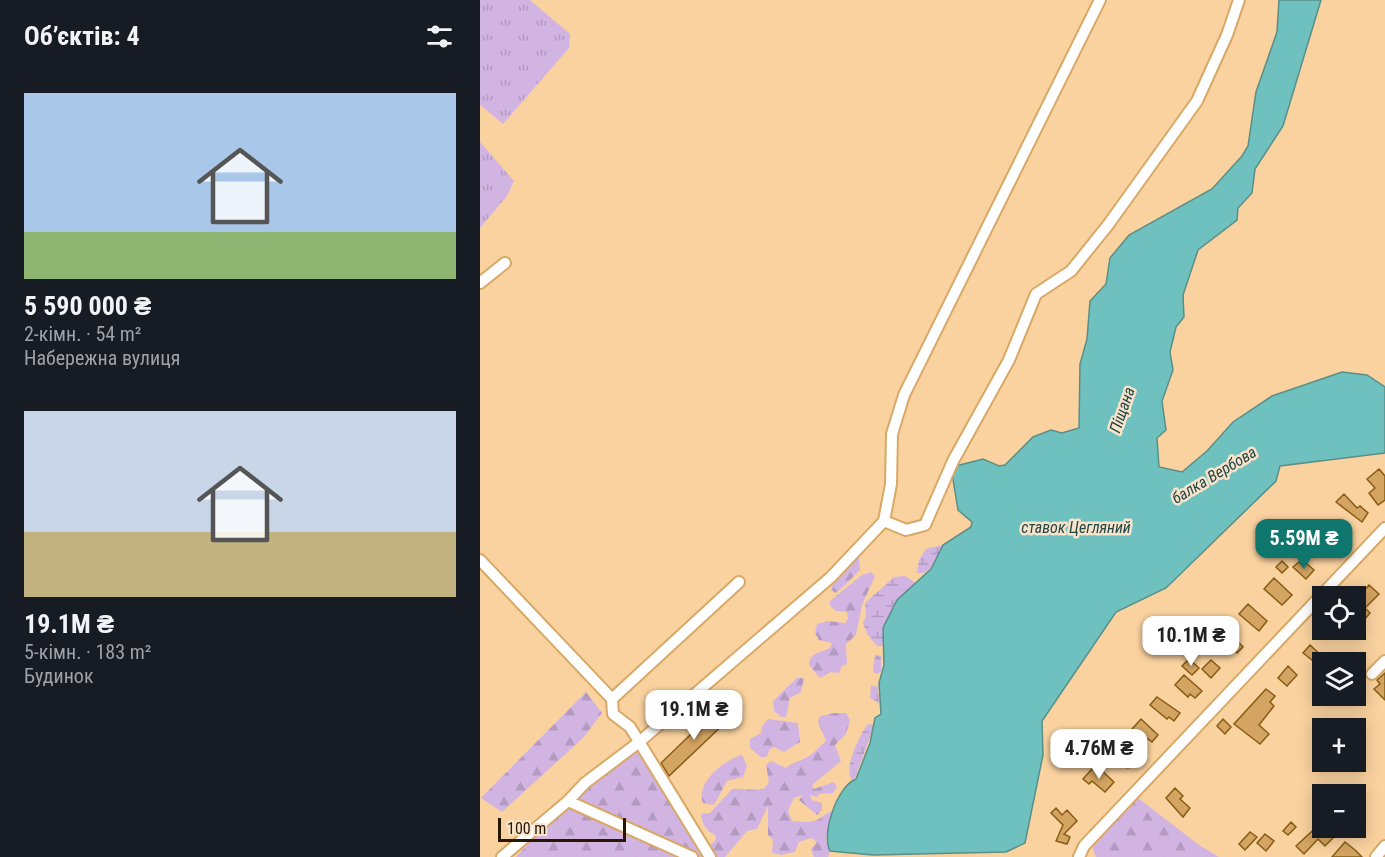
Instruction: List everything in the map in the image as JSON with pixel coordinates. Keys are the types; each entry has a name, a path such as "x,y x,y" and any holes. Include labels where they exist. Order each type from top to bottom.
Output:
{"street":[{"path":"502,857 568,801 585,783 638,743 831,577 884,521 891,484 892,434 904,395 1100,0"},
{"path":"884,521 906,530 925,525 953,461 1009,360 1036,294 1071,271 1108,225 1197,101 1227,35 1239,0"},
{"path":"480,283 505,263"},
{"path":"1079,857 1084,846 1385,528"},
{"path":"480,560 612,699 613,714 630,727 710,857"},
{"path":"612,699 739,582"},
{"path":"1372,674 1385,661"},
{"path":"568,801 692,857"},
{"path":"1376,857 1385,846"}],"green space":[{"path":"480,0 530,0 570,34 569,48 503,124 480,105"},
{"path":"480,142 514,181 507,196 480,228"},
{"path":"943,545 931,568 917,573 919,560 926,549"},
{"path":"854,557 859,557 860,570 836,593 831,590 834,577 845,571"},
{"path":"871,572 875,576 862,605 856,635 846,644 847,664 842,666 839,673 831,672 820,678 809,665 811,658 830,648 832,643 819,640 815,633 817,624 828,621 845,623 848,619 847,612 836,611 830,606 830,601 862,575"},
{"path":"905,576 916,583 902,596 892,611 885,627 883,646 877,646 867,634 863,623 866,617 865,603 894,577"},
{"path":"875,655 881,656 881,672 876,674 873,671"},
{"path":"797,678 804,678 801,692 790,698 786,717 781,717 774,711 773,701"},
{"path":"871,685 878,687 879,703 870,698"},
{"path":"586,692 602,713 583,738 502,812 481,798"},
{"path":"846,713 850,720 846,734 835,745 841,761 812,785 814,789 834,782 837,787 833,793 819,794 817,797 810,795 812,800 822,803 822,810 817,815 799,800 803,795 794,798 788,811 792,821 811,822 833,811 826,840 830,851 828,857 814,857 811,849 817,842 811,838 799,842 795,852 781,855 772,853 773,840 768,835 768,806 757,829 747,831 725,857 716,857 710,846 716,839 715,835 705,827 701,814 710,813 732,789 765,788 769,782 766,765 771,761 786,768 812,754 826,741 818,722 820,716"},
{"path":"768,719 798,723 800,742 784,752 774,747 770,749 767,756 762,758 750,748 750,739 761,733 762,726"},
{"path":"867,725 874,726 855,778 852,780 849,768 853,752"},
{"path":"638,743 710,857 516,857 585,783"},
{"path":"742,755 747,766 743,777 727,781 714,805 703,803 703,788 707,780 728,761"},
{"path":"1138,798 1199,845 1219,857 1096,857 1092,847"}],"water":[{"name":"ставок Цегляний","path":"1279,0 1321,0 1283,126 1255,169 1252,193 1238,208 1237,220 1198,250 1183,295 1184,317 1176,327 1170,352 1173,370 1162,401 1166,430 1157,438 1159,467 1182,472 1207,451 1233,422 1272,396 1342,372 1367,375 1385,387 1385,453 1280,466 1276,481 1166,588 1116,612 1042,721 1043,755 1025,843 1006,852 873,855 830,851 829,823 837,800 849,783 856,779 870,743 875,718 881,714 879,683 884,665 883,628 897,600 931,569 943,545 971,527 972,522 958,510 952,473 956,466 983,459 999,466 1005,465 1033,437 1051,430 1062,433 1079,428 1080,364 1087,339 1090,301 1106,284 1110,258 1129,235 1212,189 1242,156 1248,146 1256,92 1277,32"}],"building":[{"path":"1379,469 1385,476 1385,500 1378,505 1369,493 1375,488 1367,479"},
{"path":"1344,494 1357,508 1360,506 1368,513 1362,522 1336,502"},
{"path":"1332,535 1341,543 1334,551 1331,548 1328,551 1322,546"},
{"path":"1282,561 1288,567 1282,573 1276,567"},
{"path":"1299,562 1303,566 1306,563 1314,570 1306,579 1293,567"},
{"path":"1274,578 1292,595 1282,605 1264,589"},
{"path":"1369,585 1379,594 1366,607 1366,588"},
{"path":"1248,604 1267,621 1259,631 1239,614"},
{"path":"1225,628 1243,647 1237,653 1226,642 1220,648 1213,641"},
{"path":"1310,645 1318,652 1312,652 1312,660 1303,653"},
{"path":"1189,659 1199,668 1192,675 1182,666"},
{"path":"1211,660 1220,668 1211,678 1202,669"},
{"path":"1288,666 1297,675 1287,686 1278,678"},
{"path":"1385,673 1385,700 1374,689 1380,684 1377,680"},
{"path":"1184,675 1202,691 1195,698 1190,694 1188,697 1175,685"},
{"path":"1266,689 1275,696 1270,702 1274,706 1259,725 1269,734 1260,744 1234,724"},
{"path":"1157,697 1180,713 1174,721 1169,717 1167,719 1150,705"},
{"path":"718,708 729,719 669,776 661,763"},
{"path":"1141,719 1158,735 1152,742 1148,739 1146,741 1132,729"},
{"path":"1223,719 1231,727 1225,734 1217,726"},
{"path":"1113,735 1137,757 1128,768 1116,757 1120,752 1108,741"},
{"path":"1093,768 1100,774 1102,771 1114,782 1105,792 1092,781 1089,784 1083,779"},
{"path":"1175,788 1183,796 1180,799 1190,808 1183,817 1166,798"},
{"path":"1056,808 1062,815 1067,810 1077,821 1064,834 1070,837 1067,844 1056,841 1063,825 1051,813"},
{"path":"1291,822 1296,827 1288,835 1283,831"},
{"path":"1312,831 1312,838 1333,838 1325,846 1318,839 1304,854 1296,846"},
{"path":"1250,832 1257,837 1245,850 1239,844"},
{"path":"1265,834 1274,841 1266,851 1257,843"},
{"path":"1345,842 1355,850 1362,857 1332,857"}],"water label":[{"name":"Піщана","path":"1122,410"},
{"name":"балка Вербова","path":"1214,475"}]}
